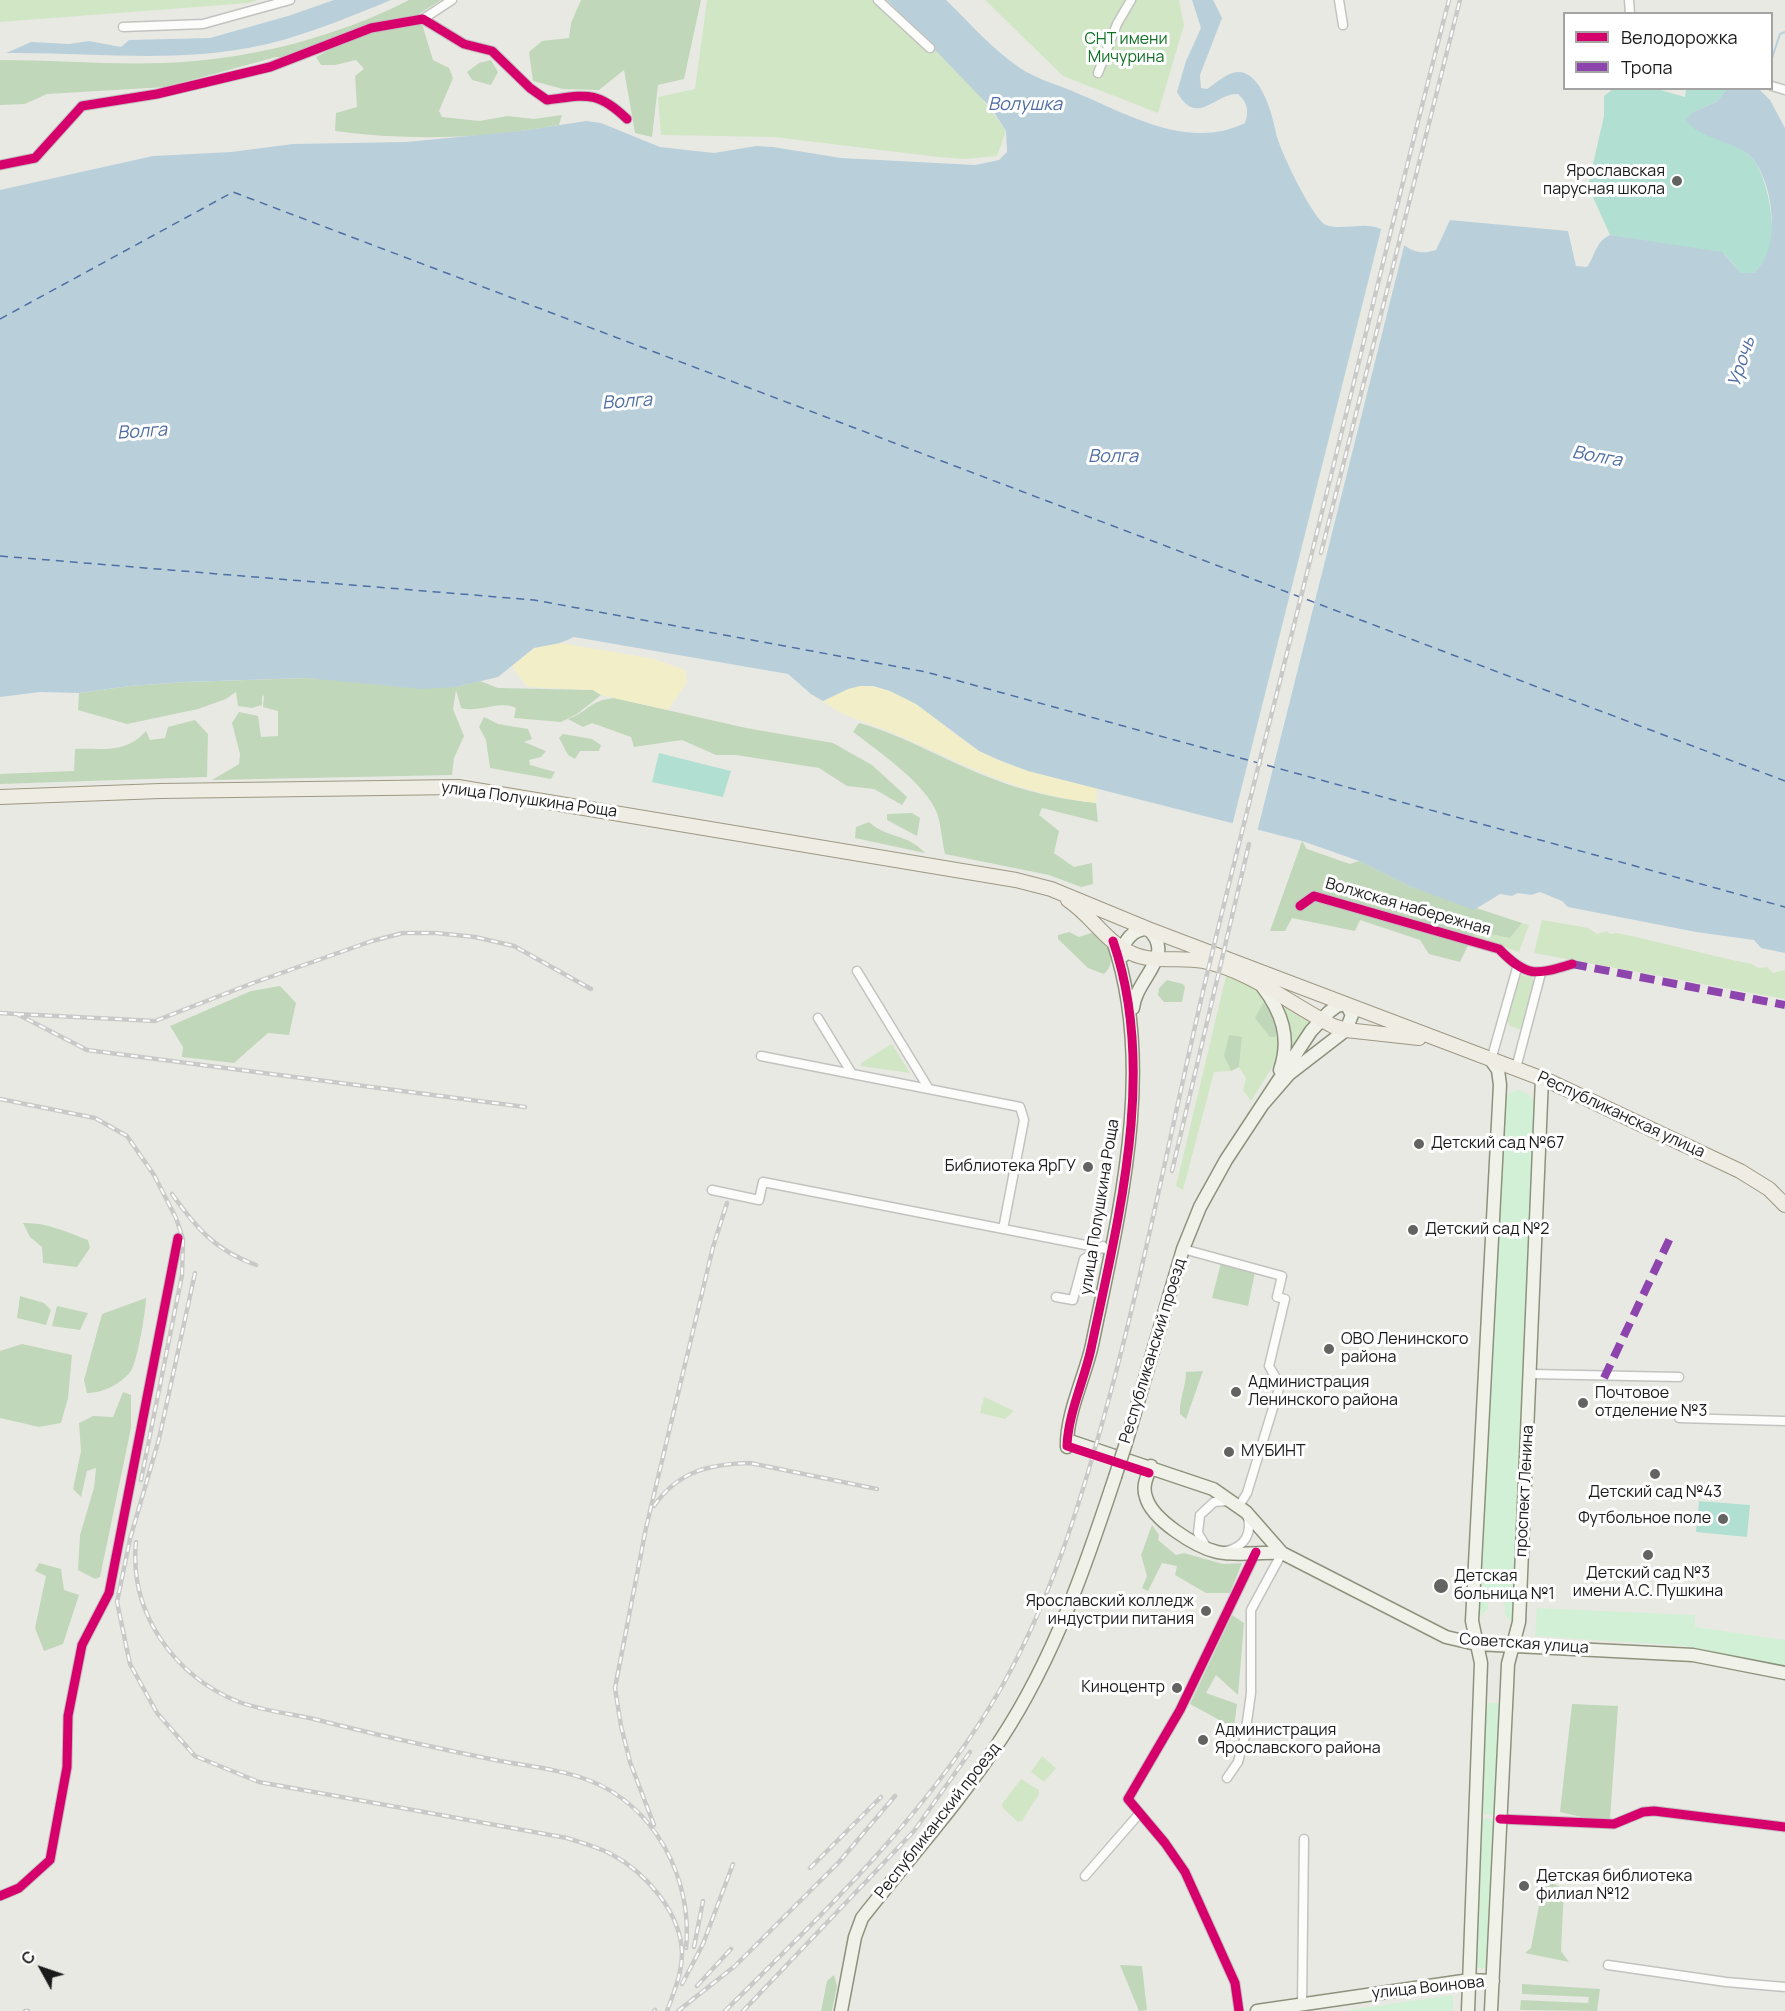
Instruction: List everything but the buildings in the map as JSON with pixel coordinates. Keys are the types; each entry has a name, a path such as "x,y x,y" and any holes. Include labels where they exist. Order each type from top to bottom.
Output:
{"main road":[{"name":"улица Полушкина Роща","path":"0,797 160,791 458,787 976,873 1051,889 1148,929"},
{"name":"улица Полушкина Роща","path":"1051,889 1076,905 1118,945 1132,1024"},
{"path":"1118,945 1136,931 1148,929 1157,939 1158,960"},
{"name":"Республиканская улица","path":"1148,929 1447,1044 1542,1078 1740,1171 1769,1189 1785,1205"},
{"name":"Республиканская улица","path":"1118,945 1138,956 1158,960 1203,961 1236,972 1259,983 1343,1034 1377,1032 1412,1036 1447,1044"},
{"name":"улица Полушкина Роща","path":"1067,1443 1088,1360 1133,1094 1134,999 1140,984 1158,960"},
{"name":"Республиканский проезд","path":"1259,983 1272,998 1284,1027 1284,1058 1274,1087"},
{"path":"1343,1034 1351,1023 1352,1015 1346,1004"},
{"name":"Республиканский проезд","path":"841,2011 855,1937 862,1918 980,1771 1022,1704 1068,1611 1126,1443 1183,1249 1204,1198 1274,1087 1321,1020 1337,1005 1346,1004"},
{"name":"Республиканский проезд","path":"1263,1104 1298,1066 1343,1034"},
{"path":"1468,2011 1480,1663 1473,1621 1500,1084 1498,1070 1491,1060"},
{"path":"1500,1084 1510,1075 1522,1070"},
{"name":"проспект Ленина","path":"1491,2011 1507,1686 1519,1622 1542,1078"},
{"name":"Советская улица","path":"1067,1443 1213,1489 1239,1506 1282,1553 1446,1638 1476,1644 1693,1655 1785,1673"},
{"name":"Советская улица","path":"1150,1469 1144,1487 1146,1499 1156,1513 1185,1538 1214,1551 1282,1553"},
{"name":"улица Воинова","path":"1257,2011 1470,1980 1493,1981"}],"street":[{"path":"123,27 203,24 290,0"},
{"path":"0,165 35,158 81,106 157,94 270,67 371,28 423,19 452,0"},
{"path":"878,0 930,48"},
{"path":"1098,73 1117,24 1131,0"},
{"path":"1339,0 1343,26"},
{"path":"423,19 464,44 492,51 530,88 547,100 584,95 609,102 627,119"},
{"name":"Волжская набережная","path":"1300,906 1314,896 1438,931 1499,950 1517,968 1541,973 1572,964"},
{"path":"1491,1060 1517,968"},
{"path":"857,971 929,1089"},
{"path":"1522,1070 1526,1034 1541,973"},
{"path":"818,1018 851,1072"},
{"path":"761,1056 1020,1107 1024,1120 1003,1229"},
{"path":"712,1190 759,1200 763,1182 1107,1248"},
{"path":"0,1896 19,1888 50,1860 67,1767 68,1716 82,1645 109,1593 178,1238"},
{"path":"1056,1297 1073,1300 1084,1259 1107,1248"},
{"path":"1183,1249 1282,1276 1277,1297 1285,1299 1269,1366 1280,1384 1247,1493 1239,1506"},
{"path":"1531,1374 1680,1377"},
{"path":"1679,1418 1785,1421"},
{"path":"1214,1502 1239,1506 1250,1523 1248,1535 1241,1545 1214,1551 1198,1533 1200,1515 1214,1502"},
{"path":"1239,2011 1235,1983 1185,1872 1165,1843 1128,1799 1180,1710 1256,1552"},
{"path":"1227,1778 1238,1762 1245,1736 1251,1682 1251,1610 1282,1553"},
{"path":"1500,1820 1614,1824 1643,1812 1654,1811 1785,1827"},
{"path":"1085,1876 1139,1814"},
{"path":"1302,2005 1304,1839"},
{"path":"1608,1965 1726,1982 1785,1987"}],"green space":[{"path":"0,0 258,0 249,3 0,22"},
{"path":"409,0 441,0 419,14 433,60 449,68 453,78 439,111 442,117 480,121 507,116 534,119 562,115 559,125 475,136 447,137 391,136 335,131 336,113 357,107 355,76 364,69 356,60 335,65 321,65 316,57 329,50 325,43 302,57 276,57 166,87 47,94 25,104 0,105 0,60 164,63 227,57 290,45 321,36"},
{"path":"581,0 701,0 684,79 658,85 652,137 635,133 624,70 599,90 563,89 533,81 529,52 542,41 569,38 571,23"},
{"path":"707,0 887,0 978,93 1006,131 997,156 965,159 938,157 774,137 661,135 658,97 695,89"},
{"name":"СНТ имени Мичурина","path":"985,0 1179,0 1184,25 1158,113 1063,76"},
{"path":"491,60 498,72 491,85 472,80 467,72 479,63"},
{"name":"Ярославская парусная школа","path":"1612,90 1660,90 1685,97 1686,90 1726,90 1716,102 1693,112 1697,130 1726,141 1746,152 1762,175 1769,202 1772,241 1766,260 1754,273 1741,273 1725,255 1610,235 1588,186 1604,116 1604,96"},
{"path":"307,678 456,687 480,681 498,688 593,690 601,695 577,714 561,722 514,718 516,708 503,705 475,709 461,708 456,690 453,709 464,736 454,758 452,775 212,780 239,764 240,754 232,723 239,712 258,716 261,737 278,736 278,711 263,707 264,695 262,705 252,708 238,706 236,692 226,699 198,709 127,724 78,710 79,693 185,682"},
{"path":"614,698 746,728 833,743 872,765 907,797 902,805 874,789 847,786 819,768 736,755 716,755 682,740 634,747 631,737 592,723 583,727 568,719 599,701"},
{"path":"484,717 498,724 528,729 532,739 524,742 546,751 541,757 529,760 530,765 555,772 551,779 490,768 486,740 479,727"},
{"path":"195,720 208,734 207,777 0,784 0,774 74,771 75,749 122,747 146,731 150,740 165,738 168,727"},
{"path":"859,723 876,728 1001,782 1041,794 1096,803 1098,822 1042,808 1039,815 1059,831 1054,853 1074,867 1092,863 1093,884 1081,887 1049,875 945,854 937,813 931,802 900,768 853,732"},
{"path":"563,734 592,739 601,745 599,751 580,751 575,759 568,755 559,738"},
{"path":"659,753 731,771 723,797 652,782"},
{"path":"912,813 920,818 917,836 887,820 887,814"},
{"path":"869,822 883,831 911,842 925,853 855,838 856,827"},
{"path":"1302,841 1307,849 1350,864 1359,861 1409,886 1522,923 1510,938 1479,932 1472,937 1460,962 1429,954 1420,940 1360,920 1355,931 1292,918 1285,931 1270,931"},
{"path":"1542,920 1588,928 1597,934 1607,931 1610,934 1617,933 1752,964 1758,968 1767,967 1773,973 1785,970 1785,999 1534,953"},
{"path":"1522,923 1529,925 1519,952 1472,937 1479,932 1510,938"},
{"path":"1097,931 1110,952 1111,958 1104,974 1088,968 1058,939 1058,935 1069,932 1079,937"},
{"path":"1227,972 1260,989 1273,1012 1256,1018 1263,1027 1278,1031 1278,1058 1251,1101 1243,1090 1246,1078 1239,1067 1242,1037 1224,1056 1231,1071 1214,1072 1183,1190 1176,1186"},
{"path":"1521,975 1532,977 1535,984 1524,1027 1519,1029 1510,1026 1507,1021 1517,980"},
{"path":"1167,980 1183,984 1185,987 1182,1002 1164,1002 1158,995 1159,988"},
{"path":"280,986 296,1003 289,1035 268,1033 234,1063 182,1057 183,1047 170,1026 251,991"},
{"path":"1263,1003 1277,1023 1275,1037 1270,1037 1255,1018"},
{"path":"1282,1006 1310,1023 1292,1046 1288,1019"},
{"path":"1229,1035 1242,1037 1239,1067 1231,1071 1224,1056"},
{"path":"892,1044 910,1073 861,1066 861,1063"},
{"path":"1519,1090 1528,1094 1536,1104 1512,1622 1505,1615 1504,1595 1489,1595 1488,1609 1478,1618 1503,1104 1509,1093"},
{"path":"23,1223 40,1224 64,1231 88,1240 90,1248 77,1267 43,1263 42,1247 30,1237"},
{"path":"1221,1263 1255,1272 1248,1306 1212,1298"},
{"path":"20,1296 44,1303 51,1310 46,1325 17,1318"},
{"path":"146,1298 141,1336 131,1371 111,1387 87,1393 84,1380 102,1314"},
{"path":"57,1306 88,1313 80,1330 52,1326"},
{"path":"22,1344 72,1355 68,1398 61,1423 39,1427 0,1418 0,1351"},
{"path":"1203,1371 1186,1419 1180,1414 1180,1409 1186,1372"},
{"path":"123,1392 131,1395 131,1428 100,1577 95,1579 78,1570 80,1535 94,1488 96,1468 87,1471 81,1497 73,1489 81,1451 79,1423 93,1416 113,1417"},
{"path":"984,1397 1014,1411 1005,1419 980,1413"},
{"name":"Футбольное поле","path":"1699,1501 1750,1505 1747,1537 1696,1532"},
{"path":"1152,1525 1159,1535 1158,1540 1176,1555 1184,1553 1223,1564 1242,1563 1230,1593 1206,1593 1175,1575 1177,1566 1162,1563 1148,1591 1142,1588 1147,1576 1141,1555"},
{"path":"39,1563 61,1569 64,1590 79,1595 63,1644 44,1651 35,1628 46,1576 35,1571"},
{"path":"1537,1608 1695,1615 1695,1627 1785,1640 1785,1667 1685,1646 1535,1636"},
{"path":"1232,1615 1244,1623 1238,1695 1216,1675 1206,1693 1237,1704 1234,1728 1190,1704"},
{"path":"1486,1703 1499,1703 1495,1815 1481,1814"},
{"path":"1572,1704 1618,1706 1610,1819 1590,1819 1560,1812"},
{"path":"1042,1756 1056,1768 1044,1782 1031,1772"},
{"path":"1021,1779 1039,1790 1039,1794 1022,1821 1018,1822 1003,1808 1002,1804"},
{"path":"1481,1819 1495,1819 1489,1968 1476,1968"},
{"path":"1550,1882 1564,1889 1561,1951 1569,1962 1525,1953 1531,1948 1543,1884"},
{"path":"1120,1965 1142,1966 1147,2010 1139,2011"},
{"path":"834,1975 837,1986 832,2011 821,2011 827,1981"},
{"path":"1522,1984 1600,1989 1597,2011 1520,2010 1521,2000 1588,2003 1589,1997 1522,1994"},
{"path":"1453,1995 1453,2011 1349,2011 1349,2010"}],"sand":[{"path":"560,643 654,659 685,670 687,682 668,710 601,695 593,690 527,687 512,666 534,648"},
{"path":"860,686 877,687 893,692 923,709 979,750 1007,763 1036,773 1097,787 1096,803 1068,799 1017,786 851,717 823,701"}],"water":[{"path":"334,0 391,0 321,28 248,48 158,56 6,53 31,42 69,44 89,41 121,47 129,40 210,38 288,16"},
{"name":"Волга","path":"887,0 946,0 1000,53 1027,72 1119,112 1160,127 1203,133 1224,130 1245,123 1247,115 1246,104 1238,94 1199,108 1184,102 1177,92 1186,61 1201,28 1192,0 1213,0 1222,18 1200,75 1201,88 1207,89 1234,72 1246,74 1253,79 1265,96 1278,141 1290,168 1313,210 1326,225 1375,227 1389,233 1406,247 1419,252 1436,250 1450,220 1568,231 1576,266 1587,267 1599,245 1610,235 1722,252 1741,273 1754,273 1763,263 1769,249 1772,217 1766,184 1760,169 1745,152 1698,131 1686,119 1693,112 1716,102 1726,90 1760,90 1770,100 1785,128 1785,953 1761,948 1754,940 1696,932 1568,907 1562,901 1540,892 1531,895 1518,893 1512,896 1500,894 1474,910 1409,886 1359,861 1302,841 1028,771 979,751 916,704 890,691 873,686 860,686 823,701 788,674 574,637 560,643 534,648 498,677 456,687 421,689 307,678 185,682 79,693 40,692 0,697 0,190 153,156 231,152 293,144 406,142 521,131 586,121 601,123 660,147 714,153 756,146 841,158 975,165 999,160 1007,152 1006,131 991,108"}],"pier":[{"path":"1382,226 1405,242 1257,832 1232,826"}],"waterway":[{"name":"Урочь","path":"1773,55 1780,34 1785,32"}],"ferry route":[{"path":"0,319 233,192 1785,781"},
{"path":"0,556 534,600 926,672 1785,907"}],"railway":[{"path":"725,2011 838,1898 874,1859 942,1777 1001,1688 1034,1622 1062,1553 1085,1484 1119,1360 1218,929 1449,0"},
{"path":"1321,553 1460,0"},
{"path":"1172,1171 1249,844"},
{"path":"17,1014 155,1021 253,983 372,941 403,933 436,933 475,937 514,946 591,989"},
{"path":"0,1013 17,1014 87,1050 525,1107"},
{"path":"0,1099 95,1118 127,1136 154,1175 176,1218 183,1239 182,1275 141,1480"},
{"path":"172,1194 208,1237 229,1252 256,1265"},
{"path":"654,1825 630,1762 615,1688 646,1528 713,1247 727,1203"},
{"path":"195,1273 159,1439 130,1539 117,1602 130,1664 157,1713 195,1756 259,1782 567,1838 611,1854 648,1882 668,1908 675,1923 680,1938 682,1960 667,2011"},
{"path":"654,1506 663,1494 684,1477 708,1468 735,1464 750,1463 877,1489"},
{"path":"136,1542 136,1568 140,1593 148,1617 176,1659 194,1676 216,1691 258,1708 451,1751 566,1773 588,1780 612,1792 633,1807 665,1848 676,1871 687,1922 686,1948"},
{"path":"743,2011 914,1831 970,1752"},
{"path":"678,2011 735,1966 839,1862 895,1796"},
{"path":"810,1868 881,1797"},
{"path":"682,1984 703,1944 733,1864"},
{"path":"694,1947 703,1901"},
{"path":"697,1986 731,1949"}],"marked path":[{"path":"1572,964 1785,1005"},
{"path":"1604,1378 1671,1236"}],"cycle path":[{"path":"0,165 35,158 82,106 157,94 270,67 371,28 423,19 464,44 492,51 530,88 547,100 582,96 599,99 627,119"},
{"path":"1300,906 1314,896 1499,949 1517,965 1532,972 1572,964"},
{"path":"1113,941 1126,990 1132,1041 1133,1093 1129,1145 1112,1249 1091,1349 1070,1422 1067,1446 1149,1473"},
{"path":"0,1896 19,1888 50,1860 67,1767 68,1716 82,1645 109,1593 178,1238"},
{"path":"1239,2011 1235,1983 1185,1872 1165,1843 1128,1799 1180,1710 1256,1552"},
{"path":"1500,1819 1614,1824 1643,1812 1654,1811 1785,1827"}],"place":[{"name":"Ярославская парусная школа","path":"1677,181"},
{"name":"Детский сад №67","path":"1419,1144"},
{"name":"Библиотека ЯрГУ","path":"1088,1167"},
{"name":"Детский сад №2","path":"1413,1230"},
{"name":"ОВО Ленинского района","path":"1329,1349"},
{"name":"Администрация Ленинского района","path":"1236,1392"},
{"name":"Почтовое отделение №3","path":"1583,1403"},
{"name":"МУБИНТ","path":"1229,1452"},
{"name":"Детский сад №43","path":"1655,1474"},
{"name":"Футбольное поле","path":"1723,1519"},
{"name":"Детский сад №3 имени А.С. Пушкина","path":"1648,1555"},
{"name":"Детская больница №1","path":"1441,1586"},
{"name":"Ярославский колледж индустрии питания","path":"1206,1611"},
{"name":"Киноцентр","path":"1177,1688"},
{"name":"Администрация Ярославского района","path":"1203,1740"},
{"name":"Детская библиотека филиал №12","path":"1524,1886"}],"water label":[{"name":"Волушка","path":"1025,105"}]}
